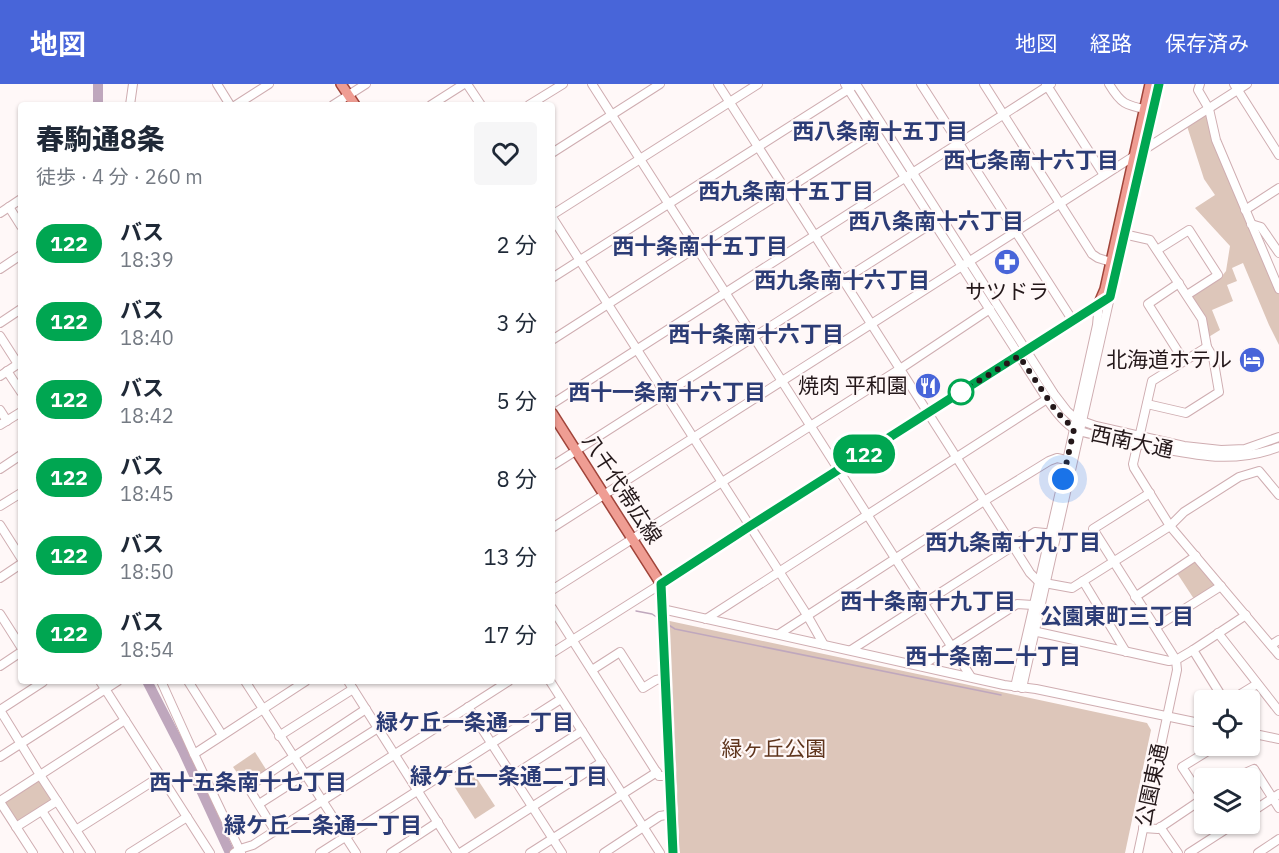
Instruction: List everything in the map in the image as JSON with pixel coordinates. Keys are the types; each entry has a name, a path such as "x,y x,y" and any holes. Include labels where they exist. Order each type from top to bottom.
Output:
{"main road":[{"path":"341,84 353,102"},
{"path":"1099,303 1144,151 1150,84"},
{"path":"661,584 1110,297 1134,157 1159,84"},
{"name":"八千代帯広線","path":"555,418 661,584 674,853"}],"street":[{"path":"217,84 228,102"},
{"path":"241,102 269,84"},
{"path":"338,102 366,84"},
{"path":"436,102 465,84 479,102"},
{"path":"534,102 563,84"},
{"path":"592,84 971,677"},
{"path":"555,151 660,84"},
{"path":"718,84 1030,573 1042,582 1072,588 1170,526 1184,512 1239,477 1259,471 1279,495"},
{"path":"555,214 758,84"},
{"path":"921,84 1073,321"},
{"path":"984,84 1092,254 1111,262"},
{"path":"1109,84 1117,98 1125,104 1149,110"},
{"path":"1200,84 1198,90 1209,109 1216,140 1279,289"},
{"path":"555,526 1144,151 1209,109 1236,87 1247,84"},
{"path":"130,102 133,85"},
{"path":"555,276 852,85"},
{"name":"西南大通","path":"852,85 876,132 990,309 1067,411 1079,420 1096,426 1199,456 1225,458 1248,456 1279,447"},
{"name":"西南大通","path":"852,85 913,172 969,261 1047,399 1056,411 1077,430 1221,450 1245,448 1279,437"},
{"path":"555,402 1048,85 1104,175"},
{"path":"1236,87 1279,155"},
{"path":"555,338 876,132"},
{"path":"1245,210 1279,188"},
{"path":"0,213 18,201"},
{"path":"9,207 18,221"},
{"path":"555,221 824,645"},
{"path":"555,464 934,222"},
{"path":"1251,224 1261,227 1279,254"},
{"path":"1157,250 1189,230 1218,275 1187,295"},
{"path":"1121,233 1150,240 1202,319 1207,347 1213,357 1219,392 1186,412 1147,405"},
{"path":"0,269 18,257"},
{"path":"1179,284 1148,304 1184,361"},
{"path":"1079,420 1110,297"},
{"path":"1019,687 1077,430 1099,303"},
{"path":"555,588 900,369 990,309"},
{"path":"0,322 18,311"},
{"path":"0,336 18,360"},
{"path":"1207,347 1152,381 1133,464 1170,526 1279,655"},
{"path":"18,364 4,373 18,389"},
{"path":"706,619 1047,399"},
{"path":"0,410 4,423 18,415"},
{"path":"0,469 18,457"},
{"path":"779,634 1048,461 1056,458 1070,461"},
{"path":"1150,494 1094,529 1176,660"},
{"path":"0,506 18,495"},
{"path":"0,525 18,546"},
{"path":"851,650 1035,532 1054,534"},
{"path":"1135,597 1196,556"},
{"path":"0,578 18,566"},
{"path":"1032,630 1034,605 1042,582"},
{"path":"1083,582 1126,652"},
{"path":"555,651 661,584"},
{"path":"1156,627 1221,585"},
{"path":"921,666 1017,604 1034,605"},
{"path":"662,609 971,677 1194,722"},
{"path":"555,613 657,772 660,776 670,776"},
{"path":"0,614 18,642"},
{"path":"1032,630 1169,661 1176,660 1193,650 1246,615"},
{"path":"1218,633 1279,711"},
{"path":"1271,645 1279,640"},
{"path":"1193,650 1218,690"},
{"path":"592,670 620,652 643,688 656,680 666,678"},
{"path":"0,666 18,654"},
{"name":"公園東通","path":"1138,853 1177,670 1176,660"},
{"path":"40,684 0,710 91,853"},
{"path":"102,684 210,853"},
{"path":"0,757 113,684"},
{"path":"162,684 239,852 504,684"},
{"path":"190,684 222,735"},
{"path":"247,684 356,853"},
{"path":"290,684 293,689"},
{"path":"194,754 301,684"},
{"path":"350,684 459,853 602,762"},
{"path":"552,684 660,853"},
{"path":"1247,690 1257,684"},
{"path":"279,736 353,689"},
{"path":"320,853 561,699"},
{"path":"468,707 561,853"},
{"path":"275,831 248,787 366,709"},
{"path":"33,853 0,801 125,720"},
{"path":"259,804 378,728"},
{"path":"512,776 582,731"},
{"path":"1260,735 1279,739"},
{"path":"1194,784 1182,767 1200,756"},
{"path":"530,853 657,772"},
{"path":"76,830 161,776"},
{"path":"1260,776 1276,796 1279,808"},
{"path":"1260,806 1276,796"},
{"path":"16,827 57,801"},
{"path":"1143,828 1158,829 1194,805"},
{"path":"42,810 69,853"},
{"path":"604,853 660,816 672,814"},
{"path":"130,853 187,817"},
{"path":"391,853 438,822"},
{"path":"1160,828 1178,853"},
{"path":"1189,853 1218,834"},
{"path":"1258,853 1279,839"},
{"path":"253,845 259,853"}],"green space":[{"path":"1209,109 1216,140 1279,289 1279,345 1243,263 1232,268 1237,281 1227,285 1233,301 1212,310 1220,330 1207,338 1191,296 1226,271 1230,246 1195,208 1215,195 1204,179 1186,123"},
{"path":"1196,560 1217,584 1194,599 1177,573"},
{"name":"緑ヶ丘公園","path":"665,620 1147,723 1151,730 1125,853 676,853"},
{"path":"255,752 267,771 246,785 233,767"},
{"path":"474,774 495,806 475,819 454,786"},
{"path":"39,778 54,801 17,824 4,804 5,800"}],"waterway":[{"path":"98,84 98,102"},
{"path":"636,611 652,614 658,618"},
{"path":"667,624 675,629 1001,695"},
{"path":"149,684 183,751 230,853"}],"bus line":[{"name":"122","path":"673,853 661,584 1110,297 1159,84"}],"place":[{"name":"サツドラ","path":"1007,262"},
{"name":"北海道ホテル","path":"1252,360"},
{"name":"焼肉 平和園","path":"928,386"}],"district":[{"name":"西八条南十五丁目","path":"880,131"},
{"name":"西七条南十六丁目","path":"1031,160"},
{"name":"西九条南十五丁目","path":"786,191"},
{"name":"西八条南十六丁目","path":"936,221"},
{"name":"西十条南十五丁目","path":"700,246"},
{"name":"西九条南十六丁目","path":"842,280"},
{"name":"西十条南十六丁目","path":"756,334"},
{"name":"西十一条南十六丁目","path":"667,392"},
{"name":"西九条南十九丁目","path":"1013,542"},
{"name":"西十条南十九丁目","path":"928,601"},
{"name":"公園東町三丁目","path":"1117,616"},
{"name":"西十条南二十丁目","path":"993,656"},
{"name":"緑ケ丘一条通一丁目","path":"475,722"},
{"name":"緑ケ丘一条通二丁目","path":"509,776"},
{"name":"西十五条南十七丁目","path":"248,782"},
{"name":"緑ケ丘二条通一丁目","path":"323,825"}],"route":[{"path":"961,392 1019,356 1056,411 1074,429 1063,479"}]}
